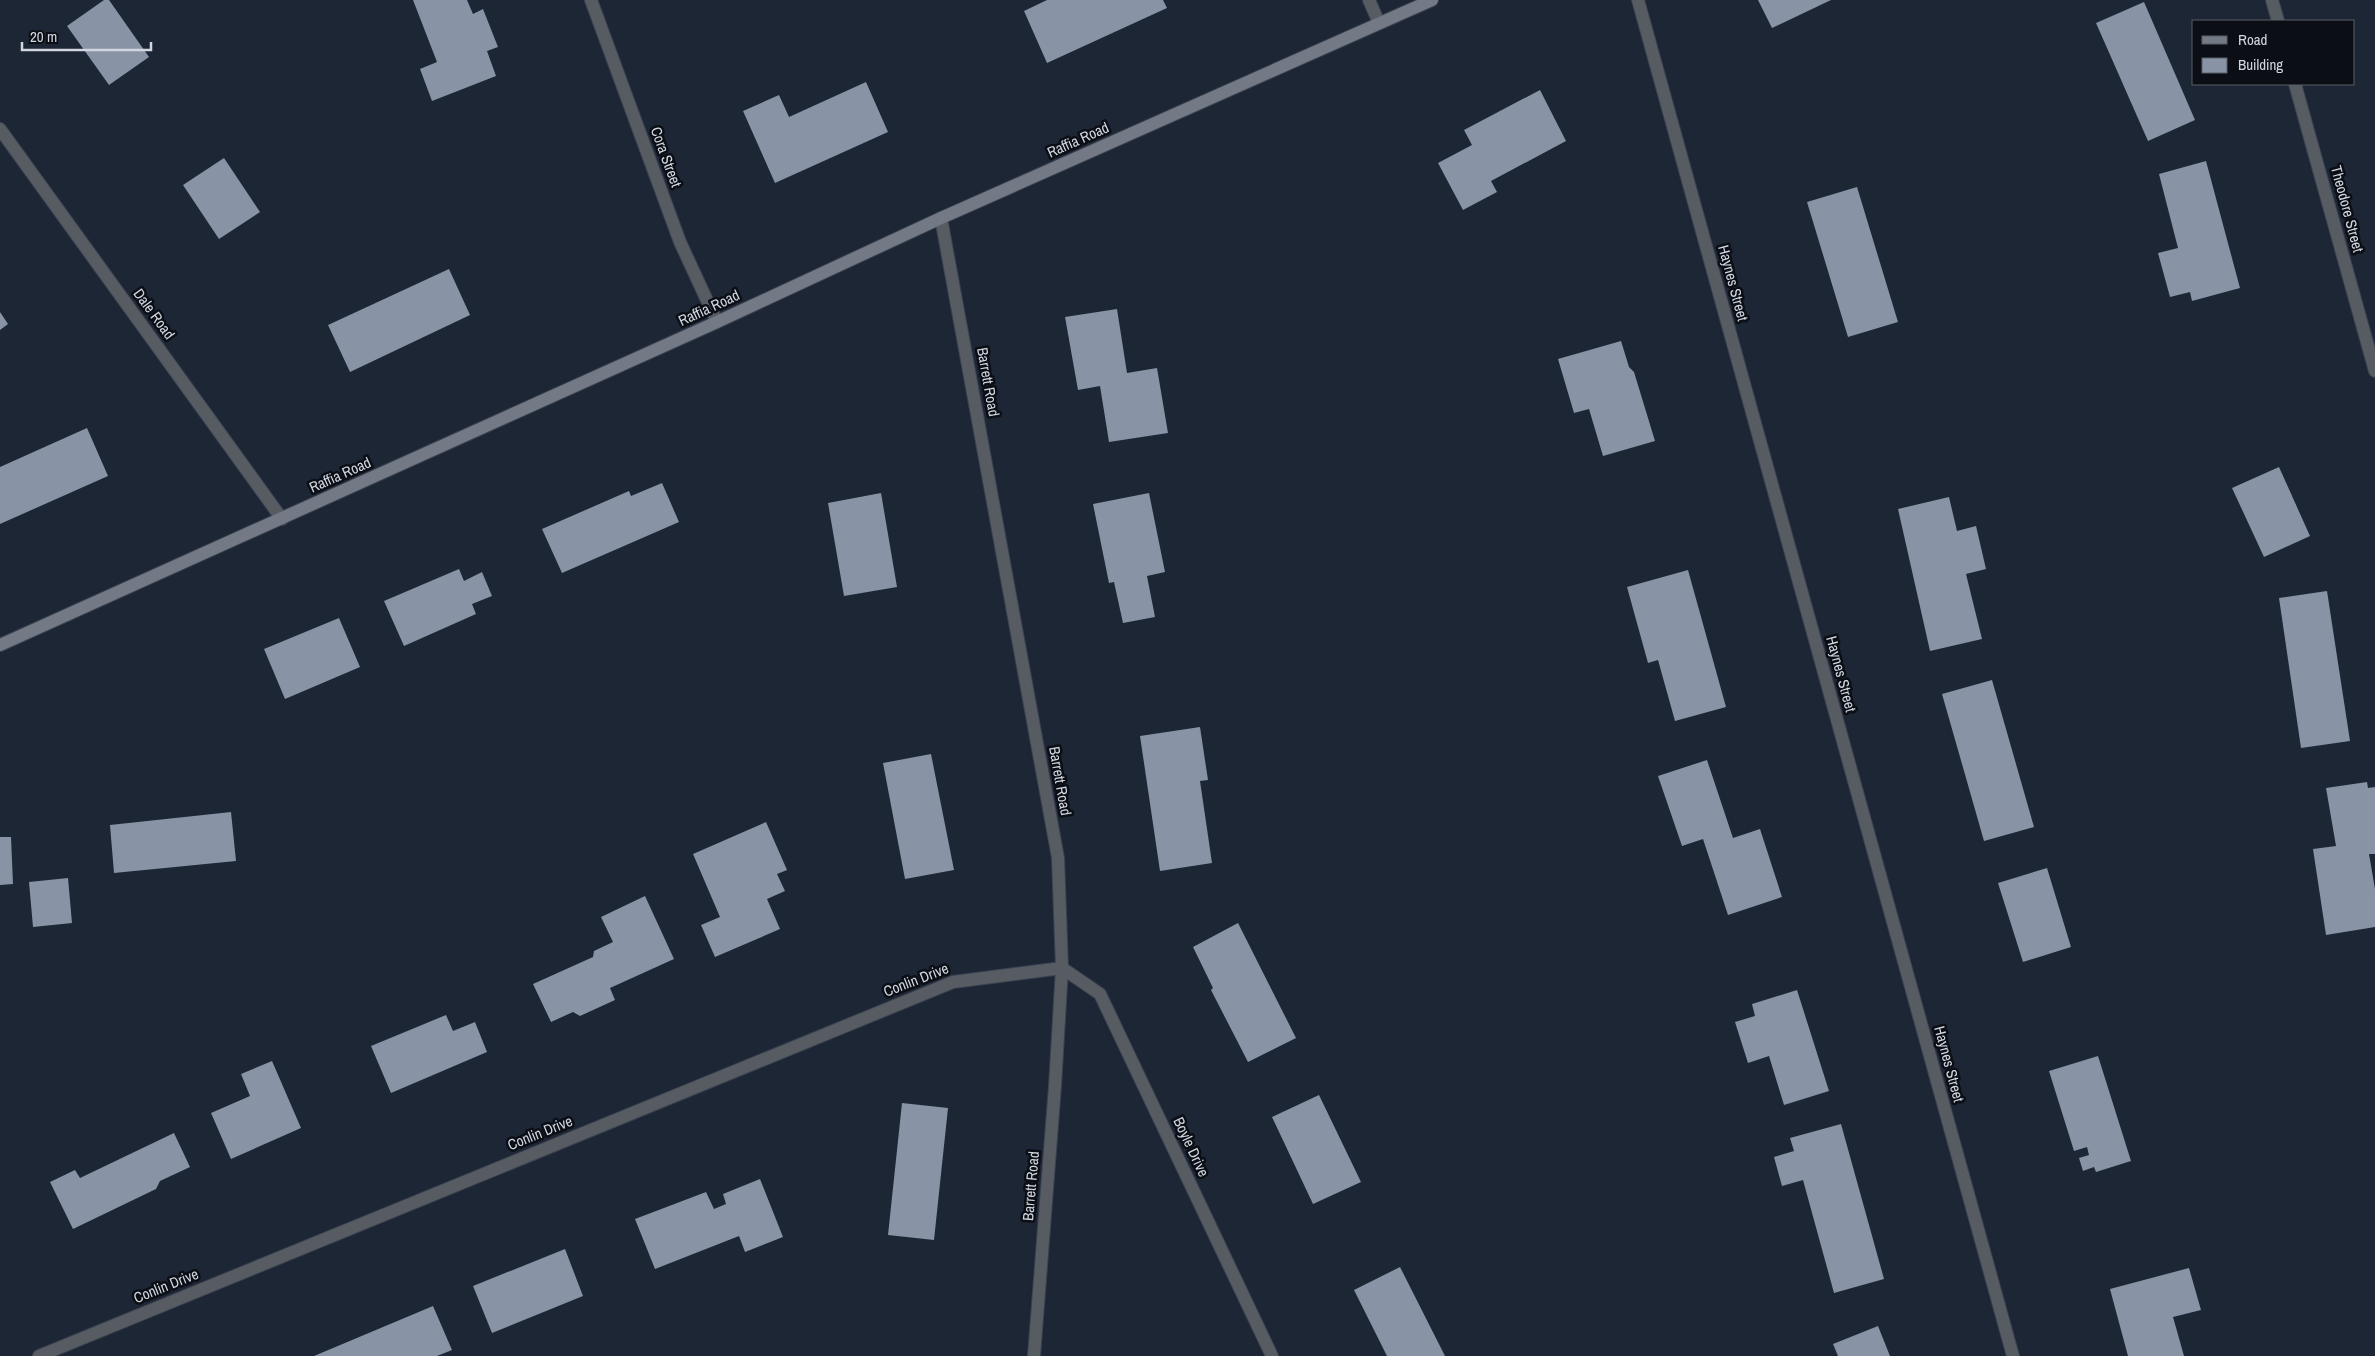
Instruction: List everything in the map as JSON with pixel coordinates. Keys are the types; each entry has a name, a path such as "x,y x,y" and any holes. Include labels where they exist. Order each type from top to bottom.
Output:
{"main road":[{"name":"Raffia Road","path":"0,645 717,322 941,218 1432,0"}],"street":[{"name":"Cora Street","path":"591,0 680,242 717,322"},
{"path":"1369,0 1379,23"},
{"name":"Haynes Street","path":"1638,0 2013,1356"},
{"path":"2272,0 2278,20"},
{"name":"Theodore Street","path":"2295,85 2375,371"},
{"name":"Dale Road","path":"0,129 282,519"},
{"name":"Barrett Road","path":"941,218 1058,858 1062,968 1056,1086 1034,1356"},
{"name":"Conlin Drive","path":"39,1356 953,982 1062,968"},
{"name":"Boyle Drive","path":"1062,968 1100,994 1272,1356"}],"building":[{"path":"104,0 109,0 149,57 109,85 67,26"},
{"path":"413,0 467,0 473,14 483,9 498,47 487,51 496,76 432,101 420,69 437,62"},
{"path":"1047,0 1163,0 1167,8 1047,63 1024,11"},
{"path":"1758,0 1831,0 1772,28"},
{"path":"2144,2 2195,120 2148,141 2096,23"},
{"path":"866,82 888,132 775,183 743,111 779,95 789,117"},
{"path":"1540,90 1566,141 1491,181 1497,192 1463,210 1438,163 1472,145 1464,130"},
{"path":"224,158 260,212 219,239 183,185"},
{"path":"2206,161 2240,288 2192,301 2190,292 2170,297 2158,253 2178,248 2159,174"},
{"path":"1857,187 1898,322 1848,337 1807,202"},
{"path":"449,269 470,315 350,372 328,325"},
{"path":"1117,309 1127,373 1157,368 1168,433 1109,442 1100,386 1078,390 1065,317"},
{"path":"0,312 8,324 0,330"},
{"path":"1621,341 1629,367 1634,372 1655,441 1603,456 1589,409 1574,413 1558,359"},
{"path":"87,428 108,476 0,524 0,467"},
{"path":"2279,467 2310,536 2264,557 2232,488"},
{"path":"662,483 679,522 562,573 542,529 629,491 631,496"},
{"path":"881,493 897,587 844,596 828,503"},
{"path":"1149,493 1165,572 1147,576 1155,617 1123,623 1114,582 1109,583 1093,504"},
{"path":"1949,497 1957,531 1976,526 1986,569 1966,574 1982,639 1930,651 1898,509"},
{"path":"459,569 464,581 482,572 492,596 472,604 476,614 404,646 384,601"},
{"path":"1688,570 1726,707 1675,721 1658,660 1648,663 1627,587"},
{"path":"2327,591 2350,741 2301,748 2279,598"},
{"path":"339,618 360,667 285,699 264,649"},
{"path":"1992,680 2034,827 1984,841 1942,694"},
{"path":"1200,727 1208,780 1200,781 1212,863 1160,871 1140,736"},
{"path":"931,754 954,870 905,879 883,763"},
{"path":"1707,760 1733,838 1760,829 1782,897 1728,915 1703,839 1682,846 1658,776"},
{"path":"2367,782 2368,788 2375,787 2375,854 2369,854 2375,889 2375,927 2326,935 2313,849 2336,846 2326,788"},
{"path":"231,812 236,861 114,873 110,825"},
{"path":"766,822 787,870 777,874 785,891 767,899 780,929 715,957 701,925 720,917 693,854"},
{"path":"0,837 11,837 13,884 0,885"},
{"path":"2047,868 2071,947 2023,962 1998,883"},
{"path":"68,878 72,923 33,927 29,882"},
{"path":"645,896 674,959 610,988 615,1000 580,1016 573,1012 551,1022 533,984 593,957 594,951 613,942 601,917"},
{"path":"1238,923 1296,1038 1248,1062 1211,990 1213,988 1193,947"},
{"path":"1797,990 1829,1091 1784,1105 1769,1056 1748,1063 1735,1022 1755,1016 1752,1004"},
{"path":"446,1015 453,1031 475,1022 487,1052 391,1093 371,1046"},
{"path":"2098,1056 2131,1161 2096,1172 2094,1167 2083,1171 2079,1158 2089,1155 2087,1147 2074,1151 2049,1071"},
{"path":"272,1061 301,1128 231,1159 211,1113 250,1096 241,1074"},
{"path":"1319,1095 1361,1182 1313,1204 1272,1117"},
{"path":"902,1103 948,1108 934,1240 888,1235"},
{"path":"1841,1124 1884,1279 1834,1293 1803,1180 1782,1186 1774,1157 1794,1151 1790,1138"},
{"path":"174,1133 190,1167 160,1181 156,1189 73,1229 50,1182 75,1170 80,1178"},
{"path":"760,1179 783,1237 745,1252 739,1236 655,1269 635,1219 706,1192 714,1209 726,1204 723,1194"},
{"path":"565,1249 583,1296 492,1333 473,1286"},
{"path":"1400,1267 1445,1356 1387,1356 1354,1290"},
{"path":"2189,1268 2201,1310 2173,1317 2184,1356 2128,1356 2110,1289"},
{"path":"433,1306 452,1350 437,1356 314,1356"},
{"path":"1878,1326 1890,1356 1838,1356 1833,1344"}]}
